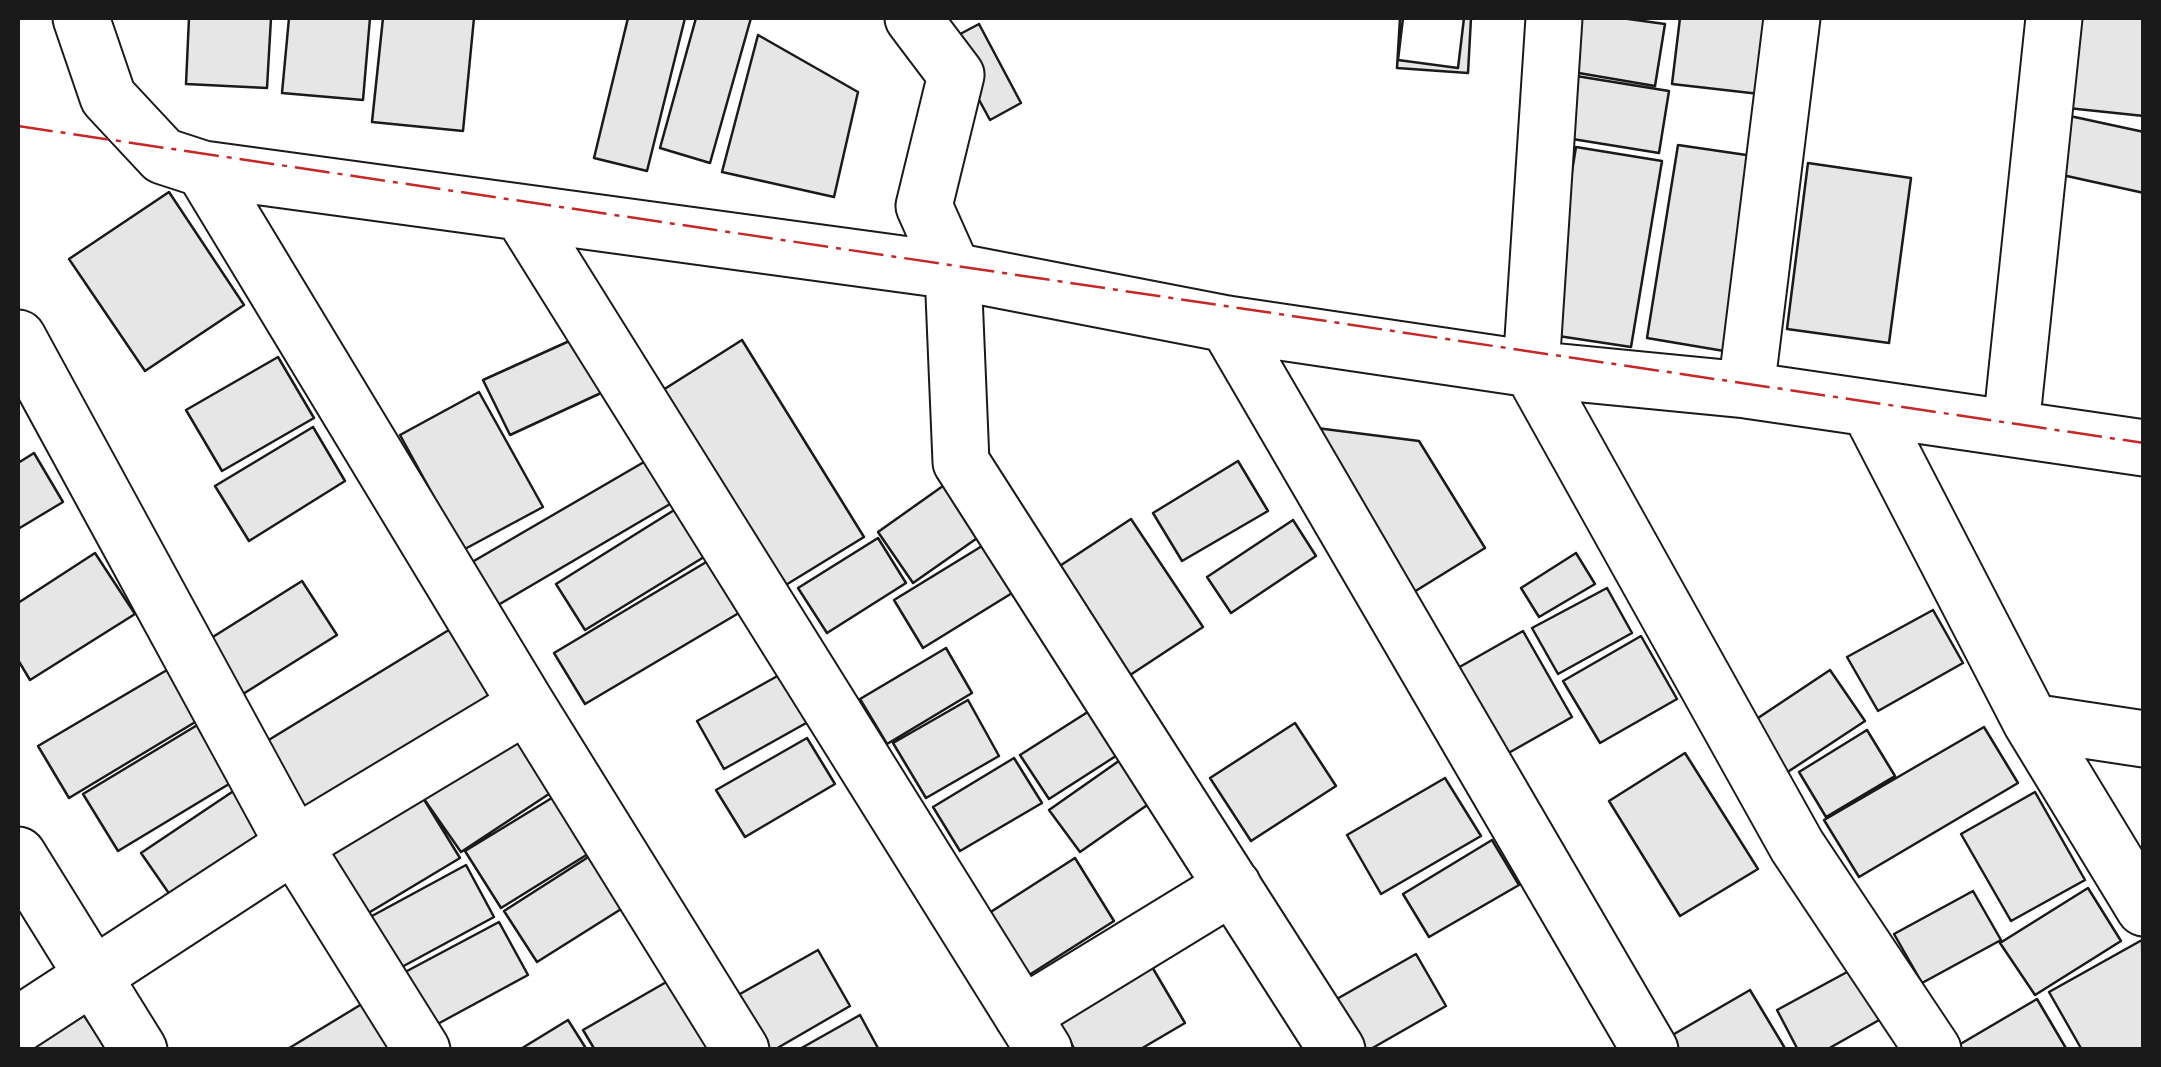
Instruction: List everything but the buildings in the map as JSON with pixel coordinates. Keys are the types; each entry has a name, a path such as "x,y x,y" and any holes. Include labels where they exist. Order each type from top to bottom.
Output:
{"street":[{"path":"81,18 108,97 163,156 203,169 953,271 1227,324 1531,369 1746,390 2144,448"},
{"path":"913,18 956,75 924,206 953,271 961,462 1337,1050"},
{"path":"1554,18 1531,369 1797,846 1933,1050"},
{"path":"1746,390 1792,18"},
{"path":"2011,427 2054,18"},
{"path":"203,169 741,1050"},
{"path":"522,214 1033,1032 1233,886"},
{"path":"1227,324 1650,1050"},
{"path":"18,338 294,845 422,1050"},
{"path":"1869,410 2031,722 2144,908"},
{"path":"18,1025 294,845 528,706"},
{"path":"2031,722 2144,740"},
{"path":"18,856 138,1050"}],"power":[{"path":"18,126 2144,443"}]}
